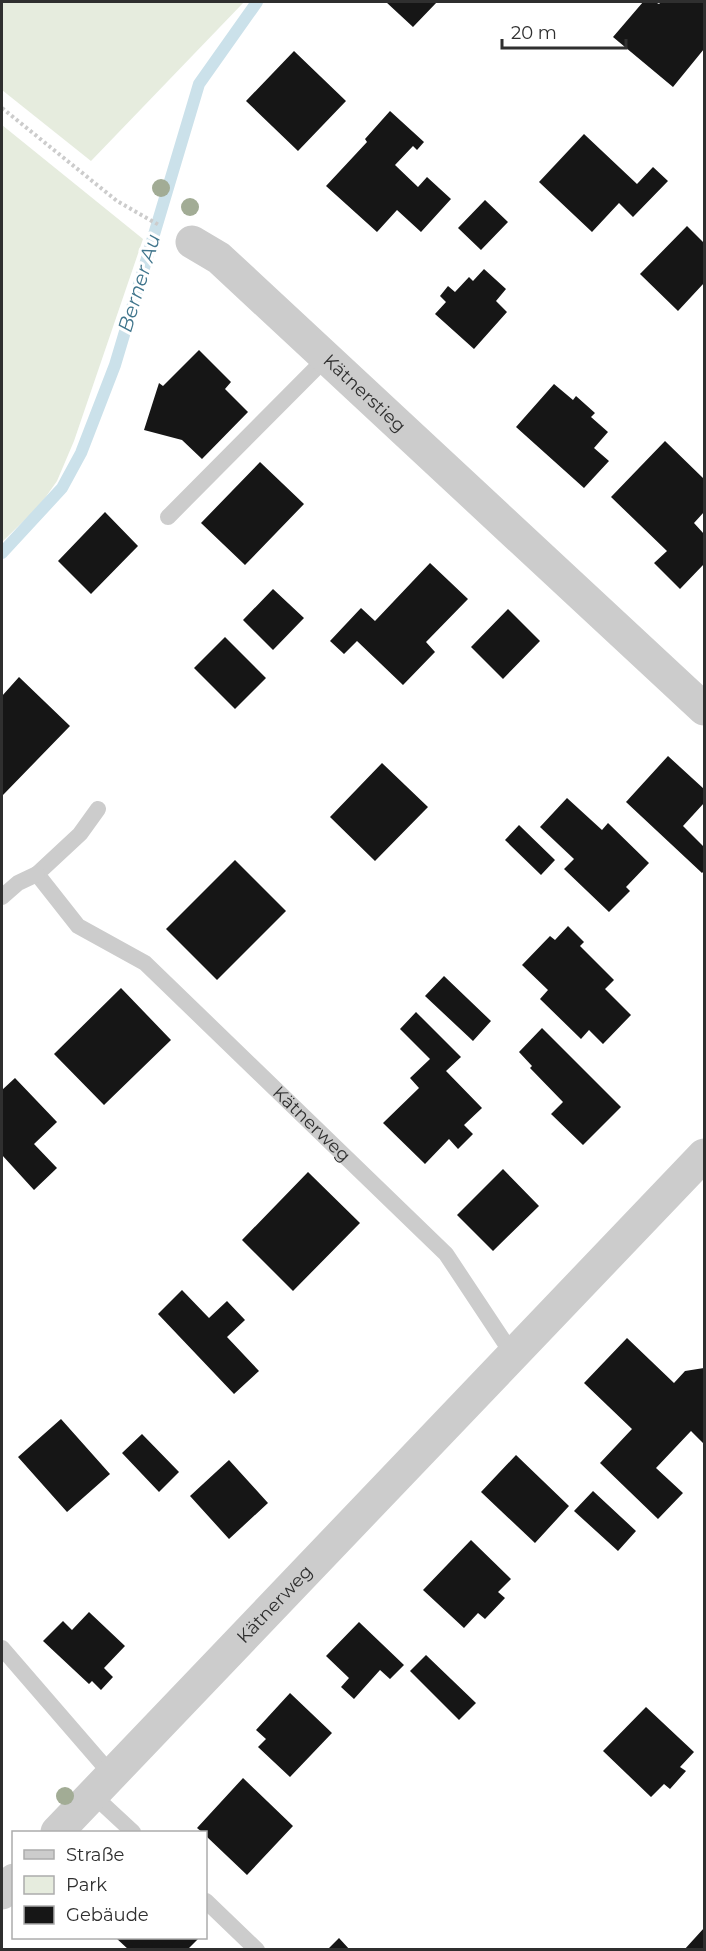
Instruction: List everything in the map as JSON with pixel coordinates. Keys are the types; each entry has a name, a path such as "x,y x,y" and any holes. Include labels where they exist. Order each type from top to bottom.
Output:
{"street":[{"name":"Kätnerstieg","path":"192,242 219,258 705,709"},
{"name":"Kätnerweg","path":"59,1831 101,1784 705,1155"}],"lane":[{"path":"168,517 326,358"},
{"path":"2,897 18,883 37,874 80,834 98,808"},
{"name":"Kätnerweg","path":"37,874 78,926 145,963 446,1254 513,1355"},
{"path":"2,1648 101,1784 132,1831"},
{"path":"207,1902 257,1950"}],"path":[{"path":"2,108 117,201 192,242"}],"green space":[{"path":"2,2 244,2 91,161 2,90"},
{"path":"2,125 143,239 74,441 57,481 40,505 2,542"}],"building":[{"path":"386,2 437,2 413,27"},
{"path":"643,2 659,4 661,2 704,2 704,49 673,87 613,37"},
{"path":"294,51 346,101 298,151 246,101"},
{"path":"390,111 424,142 417,150 413,146 395,165 418,187 427,177 451,199 421,232 397,210 377,232 326,186 367,142 365,139"},
{"path":"584,134 637,184 653,167 668,181 633,217 619,203 592,232 539,182"},
{"path":"485,200 508,222 481,250 458,228"},
{"path":"687,226 704,243 704,283 678,311 640,274"},
{"path":"484,269 506,289 496,301 507,312 474,349 435,314 446,302 440,296 448,286 455,292 469,277 473,281"},
{"path":"199,350 231,382 225,389 248,412 202,459 182,440 144,430 159,383 163,386"},
{"path":"554,384 573,400 576,396 595,413 591,417 608,432 594,448 609,461 584,488 516,427"},
{"path":"665,441 704,479 704,512 694,523 704,534 704,564 680,589 654,563 667,551 611,497"},
{"path":"260,462 304,504 245,565 201,523"},
{"path":"105,512 138,546 91,594 58,561"},
{"path":"430,563 468,599 426,642 435,652 403,685 357,641 344,654 330,641 361,608 375,621"},
{"path":"273,589 304,618 273,650 243,620"},
{"path":"508,609 540,641 503,679 471,647"},
{"path":"225,637 266,678 235,709 194,668"},
{"path":"19,677 70,726 3,795 2,696"},
{"path":"668,756 704,789 704,803 683,826 704,847 704,871 702,873 626,802"},
{"path":"382,763 428,807 375,861 330,817"},
{"path":"567,798 602,830 608,823 649,863 626,887 630,891 609,912 564,869 574,859 540,827"},
{"path":"519,825 555,860 541,875 505,840"},
{"path":"235,860 286,911 217,980 166,929"},
{"path":"568,926 584,942 580,946 614,980 605,989 631,1015 603,1044 589,1030 581,1039 540,999 548,990 522,965 550,936 555,940"},
{"path":"444,976 491,1021 473,1041 425,996"},
{"path":"121,988 171,1040 104,1105 54,1054"},
{"path":"416,1012 461,1057 446,1071 482,1108 464,1125 473,1134 458,1149 449,1139 425,1164 383,1123 419,1088 410,1078 430,1059 400,1029"},
{"path":"542,1028 621,1107 583,1145 551,1114 563,1102 530,1068 532,1066 519,1052"},
{"path":"15,1078 57,1122 34,1144 57,1168 34,1190 2,1155 2,1090"},
{"path":"503,1169 539,1206 493,1251 457,1215"},
{"path":"308,1172 360,1223 293,1291 242,1240"},
{"path":"182,1290 209,1318 227,1301 245,1320 227,1337 259,1371 234,1394 158,1314"},
{"path":"627,1338 674,1383 685,1371 704,1368 704,1444 691,1431 656,1468 683,1493 658,1519 600,1463 632,1429 584,1383"},
{"path":"61,1419 110,1474 67,1512 18,1457"},
{"path":"142,1434 179,1472 159,1492 122,1453"},
{"path":"516,1455 569,1506 535,1543 481,1492"},
{"path":"229,1460 268,1503 229,1539 190,1496"},
{"path":"593,1491 636,1531 618,1551 574,1511"},
{"path":"471,1540 511,1579 498,1592 505,1598 485,1619 478,1613 464,1628 423,1590"},
{"path":"89,1612 125,1646 104,1668 113,1677 101,1690 92,1681 89,1684 43,1641 63,1621 72,1630"},
{"path":"359,1622 404,1665 390,1679 380,1670 354,1699 341,1687 349,1678 326,1656"},
{"path":"426,1655 476,1703 459,1720 410,1671"},
{"path":"290,1693 332,1733 290,1777 258,1747 266,1739 256,1730"},
{"path":"646,1707 694,1752 680,1767 686,1771 670,1789 664,1784 651,1797 603,1751"},
{"path":"243,1778 293,1826 247,1875 207,1837 207,1831 197,1828"},
{"path":"704,1928 704,1950 684,1950"},
{"path":"339,1938 350,1950 327,1950"},
{"path":"117,1939 198,1939 187,1950 129,1950"}],"waterway":[{"name":"Berner Au","path":"2,553 62,488 81,453 115,365 199,84 257,2"}]}
